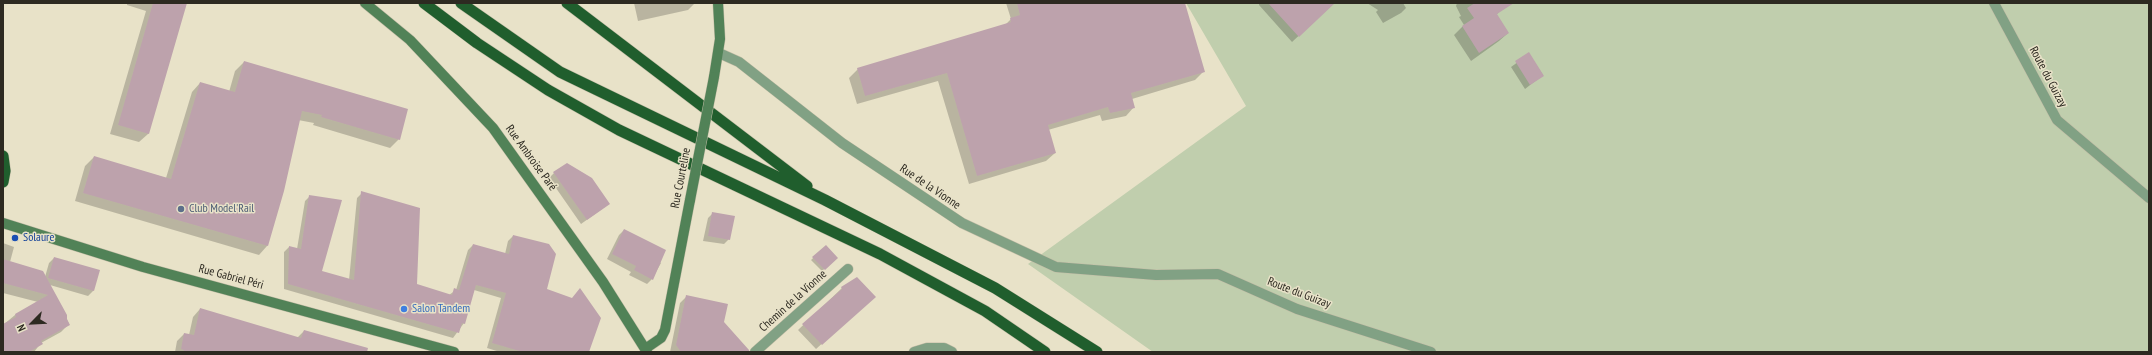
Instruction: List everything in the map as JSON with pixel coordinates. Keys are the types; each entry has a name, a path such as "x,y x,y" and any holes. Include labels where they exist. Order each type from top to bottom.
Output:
{"highway":[{"path":"424,3 477,43 522,73 612,126 880,254 985,311 1045,352"},
{"path":"461,3 560,72 825,200 995,288 1096,352"},
{"path":"567,3 825,200"},
{"path":"3,156 5,171 3,182"}],"main road":[{"name":"Rue Ambroise Paré","path":"365,3 410,40 493,128 603,282 646,350"},
{"name":"Rue Courteline","path":"646,350 661,338 665,330 719,53 718,3"},
{"name":"Rue Gabriel Péri","path":"3,223 143,266 454,352"}],"street":[{"name":"Route du Guizay","path":"1994,3 2057,120 2149,198"},
{"name":"Rue de la Vionne","path":"719,53 738,62 842,143 962,224 1056,267 1156,275"},
{"name":"Chemin de la Vionne","path":"755,352 848,269"},
{"name":"Route du Guizay","path":"1156,275 1218,274 1297,309 1431,352"},
{"path":"914,352 928,348 939,348 952,352"}],"green space":[{"path":"1186,3 2149,3 2149,352 1153,352 1028,264 1246,106"}],"building":[{"path":"153,3 187,3 149,134 118,125"},
{"path":"1017,3 1185,3 1205,72 1131,93 1135,108 1110,113 1108,107 1048,125 1056,153 977,176 947,73 865,96 857,68 1011,22 1010,18 1020,15"},
{"path":"1268,3 1335,3 1299,37"},
{"path":"1475,3 1514,3 1497,14 1509,33 1479,53 1462,26 1474,18 1467,8"},
{"path":"1529,52 1544,76 1530,85 1515,61"},
{"path":"244,61 408,109 400,140 321,117 322,115 302,111 284,191 268,246 83,193 94,156 171,179 200,82 235,92"},
{"path":"567,163 592,178 610,204 587,220 553,172"},
{"path":"361,191 420,208 417,284 452,295 454,288 459,290 473,244 509,254 513,235 549,244 556,254 547,289 572,298 580,288 601,318 589,352 523,352 492,343 506,293 476,285 465,324 462,323 459,333 288,284 289,246 301,249 309,195 342,200 322,271 354,280"},
{"path":"712,212 735,216 730,240 708,236"},
{"path":"624,229 666,250 653,280 634,270 636,266 612,254"},
{"path":"826,245 838,258 825,270 812,257"},
{"path":"54,257 100,270 94,291 48,278"},
{"path":"3,259 43,271 67,315 70,325 41,341 43,344 29,352 3,352 3,324 16,317 15,314 48,295 3,283"},
{"path":"857,277 876,297 822,345 802,324 842,289 841,287"},
{"path":"686,295 728,304 724,322 749,350 749,352 681,352 676,345"},
{"path":"200,308 301,338 304,330 368,348 367,352 183,352 184,350 181,349 184,333 194,335"}],"place":[{"name":"Club Model'Rail","path":"181,209"},
{"name":"Solaure","path":"15,238"},
{"name":"Salon Tandem","path":"404,309"}]}
